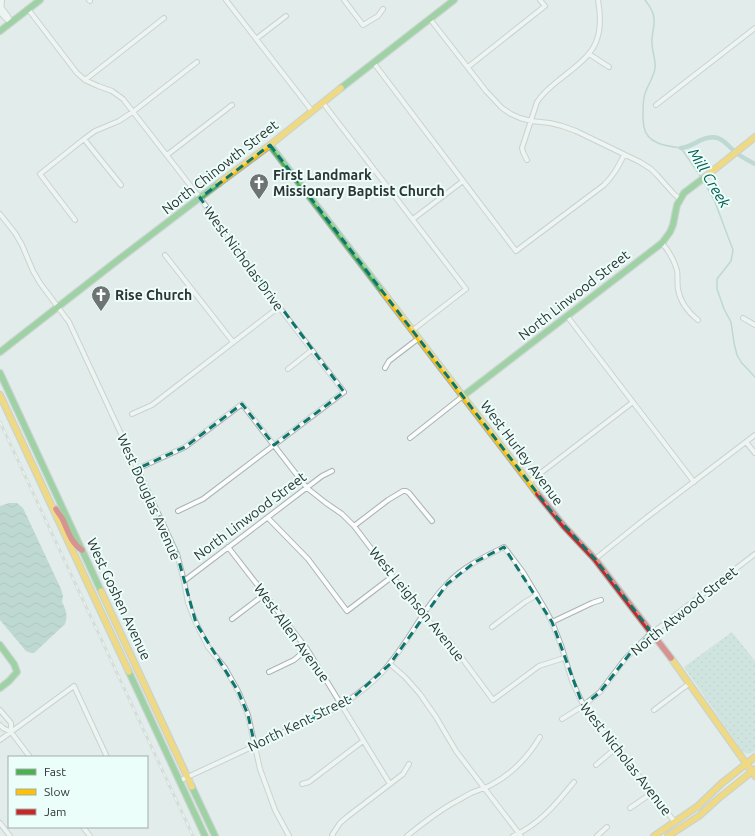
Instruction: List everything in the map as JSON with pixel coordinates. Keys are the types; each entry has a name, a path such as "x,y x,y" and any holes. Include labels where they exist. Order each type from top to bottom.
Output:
{"street":[{"path":"2,0 1,7 11,23"},
{"path":"0,31 40,0"},
{"path":"226,0 312,111"},
{"path":"344,0 363,25 378,16 383,9"},
{"name":"North Chinowth Street","path":"0,352 270,145 373,62 454,0"},
{"path":"468,67 545,6 540,0"},
{"path":"527,160 522,148 537,102 547,89 581,63 598,41 600,25 598,0"},
{"name":"West Nicholas Drive","path":"28,9 77,72 85,80 112,91 123,99 134,112 344,392 274,445"},
{"path":"256,39 286,16"},
{"path":"85,80 164,18"},
{"path":"430,19 486,91 502,108 516,116 531,121 550,123 576,131 640,162 657,175 680,199 684,193 755,137"},
{"path":"656,105 755,28"},
{"path":"589,54 609,67"},
{"path":"75,220 40,174 95,131 119,121 134,112 197,62"},
{"path":"373,62 516,251 604,185 616,172 624,155"},
{"path":"323,103 466,289 413,330"},
{"path":"167,155 232,105"},
{"path":"84,139 121,186"},
{"name":"West Hurley Avenue","path":"270,145 529,482 564,526 595,559 690,683 746,764 754,772"},
{"path":"413,219 464,181"},
{"name":"North Linwood Street","path":"463,396 662,243 673,225 677,205 680,199"},
{"name":"West Douglas Avenue","path":"0,214 15,233 40,284 69,322 177,554 188,603 208,646 225,668 238,691 248,715 260,769 275,810 289,836"},
{"path":"662,243 670,253 677,271 678,288 682,303 698,320"},
{"path":"165,255 233,342"},
{"path":"132,414 152,405 279,307"},
{"path":"567,316 694,482"},
{"path":"743,318 755,325"},
{"path":"385,368 389,361 419,338"},
{"path":"288,369 312,350"},
{"name":"West Goshen Avenue","path":"0,373 215,836"},
{"name":"West Goshen Avenue","path":"0,394 205,836"},
{"path":"410,438 463,396"},
{"path":"529,482 633,402"},
{"name":"West Leighson Avenue","path":"137,469 185,447 242,404 307,488 342,514 354,526 423,615 450,642 493,700 539,666 564,658"},
{"path":"595,559 755,435"},
{"path":"746,442 755,453"},
{"path":"178,512 203,499 274,445"},
{"name":"North Linwood Street","path":"184,580 322,476 332,472"},
{"path":"354,526 388,500 403,491 410,493 432,521"},
{"path":"51,505 56,508 72,540 77,547 82,550"},
{"path":"268,518 308,559 347,611 393,576"},
{"name":"West Allen Avenue","path":"228,547 307,649 390,784"},
{"name":"North Kent Street","path":"179,781 342,705 370,683 390,664 426,609 447,584 475,562 504,547"},
{"name":"West Nicholas Avenue","path":"504,547 523,572 552,622 572,681 583,706 595,723 607,734 674,822"},
{"name":"North Atwood Street","path":"562,719 583,706 603,689 621,663 652,633 755,554"},
{"path":"232,619 265,594"},
{"path":"492,627 536,595"},
{"path":"552,622 601,600"},
{"path":"0,644 14,664 17,672 10,681 0,688"},
{"path":"269,672 294,660 307,649"},
{"path":"390,664 405,677 420,694 436,717 456,751 520,835"},
{"path":"654,710 690,683"},
{"path":"0,740 74,686 107,756"},
{"path":"1,712 10,723 11,732"},
{"path":"0,725 11,732 29,756"},
{"path":"407,836 436,813 472,792 500,780 521,762 540,737"},
{"path":"302,784 309,782 363,741"},
{"path":"596,765 617,747"},
{"path":"654,836 698,806 755,757"},
{"path":"332,836 340,823 403,774 409,764"},
{"path":"668,836 699,816 719,798 754,772"},
{"path":"513,836 520,835 539,820 552,808 574,782"},
{"path":"630,808 652,793"},
{"path":"0,823 10,836"},
{"path":"597,836 607,827"},
{"path":"84,828 90,836"}],"highlighted area":[{"path":"270,145 551,511 595,559 652,633 632,651 600,692 583,706 552,622 504,547 475,562 447,584 390,664 357,694 342,705 255,746 248,715 238,691 196,623 177,554 137,469 185,447 242,404 274,445 344,392 200,198"}],"shaded area":[{"path":"732,632 755,661 755,751 747,754 743,752 684,667"}],"water":[{"path":"9,503 17,503 23,508 61,589 63,596 62,602 66,613 65,624 34,653 26,651 0,620 0,506"}],"waterway":[{"name":"Mill Creek","path":"645,0 654,16 652,46 655,68 644,98 644,127 646,133 653,141 664,145 681,148 701,177"},
{"path":"681,148 712,137 720,139 736,153 755,164"},
{"name":"Mill Creek","path":"703,180 715,202 733,250 731,261 717,279 717,289 724,309 731,322 737,355 741,362 755,377"}],"railway":[{"path":"0,422 193,836"}],"traffic: fast":[{"path":"0,31 40,0"},
{"path":"341,88 454,0"},
{"path":"270,145 383,292"},
{"path":"463,396 662,243 670,232 677,205 684,193 705,177"},
{"path":"0,352 219,183"},
{"path":"0,373 101,591"},
{"path":"0,645 14,664 17,672 0,688"},
{"path":"129,672 205,836"},
{"path":"192,787 215,836"}],"traffic: slow":[{"path":"219,183 270,145 341,88"},
{"path":"705,177 755,137"},
{"path":"383,292 538,494"},
{"path":"0,395 129,672"},
{"path":"101,591 192,787"},
{"path":"671,658 755,776"},
{"path":"654,836 698,806 722,783 755,757"},
{"path":"668,836 699,816 755,769"}],"traffic: jam":[{"path":"538,494 564,526 595,559 671,658"},
{"path":"56,509 72,540 82,550"}],"place":[{"name":"First Landmark Missionary Baptist Church","path":"259,200"},
{"name":"Rise Church","path":"101,312"}]}
